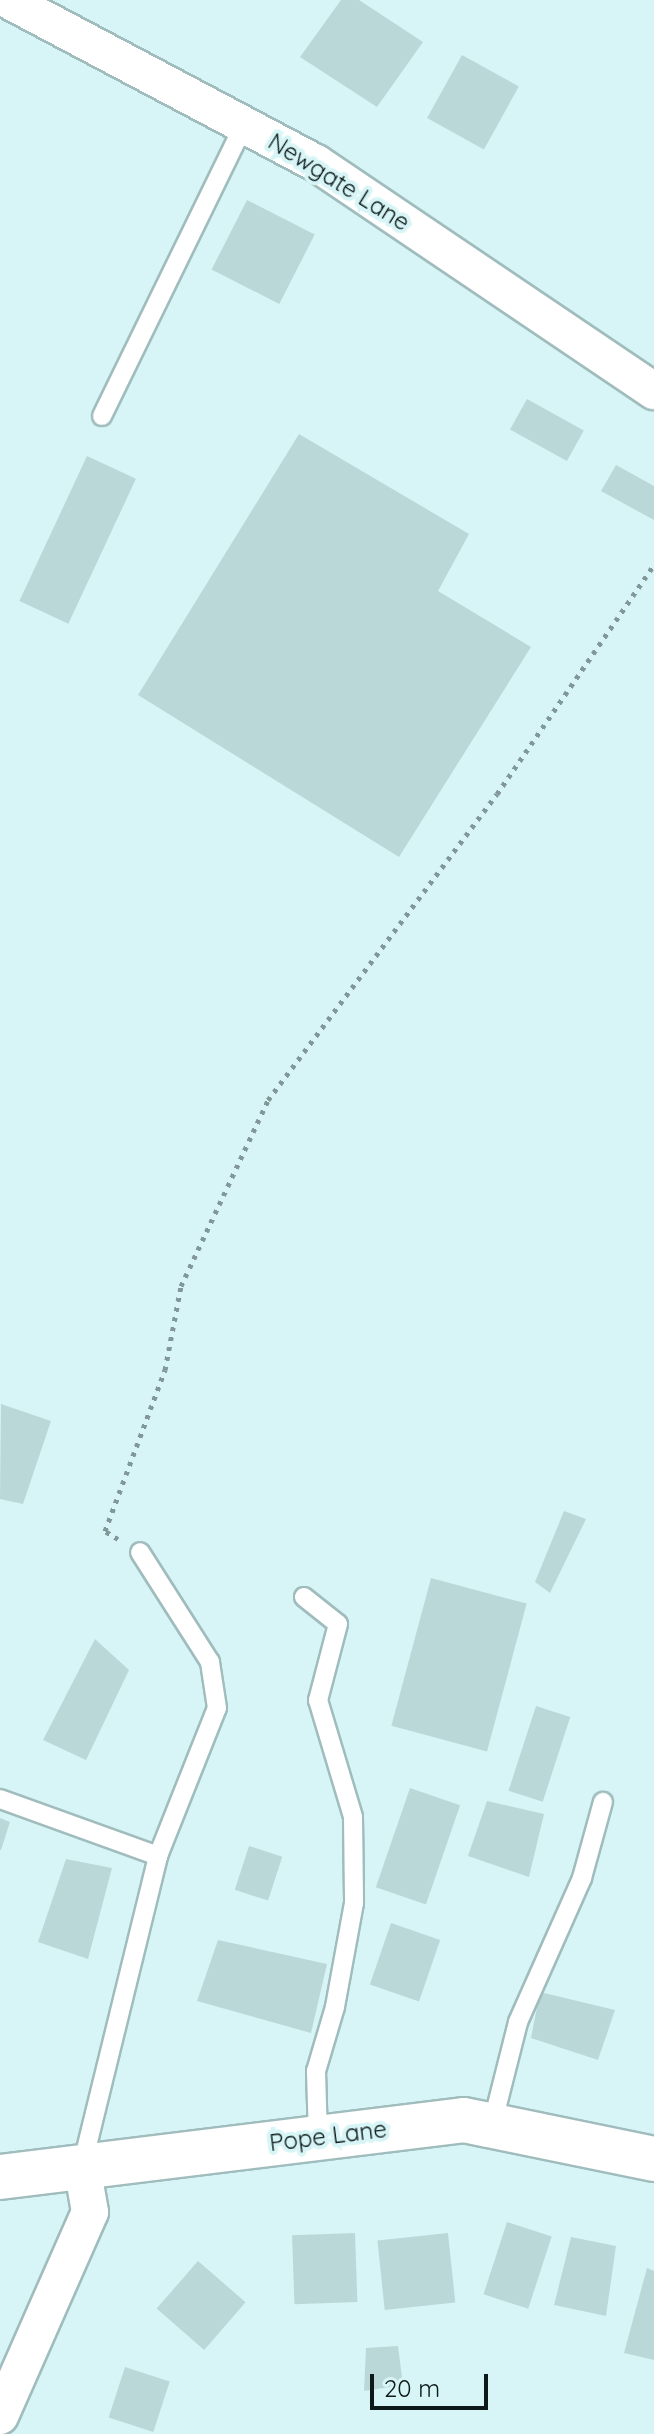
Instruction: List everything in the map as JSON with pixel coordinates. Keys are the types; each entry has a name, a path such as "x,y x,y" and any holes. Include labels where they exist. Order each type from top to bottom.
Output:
{"street":[{"name":"Newgate Lane","path":"8,0 316,163 654,391"},
{"name":"Pope Lane","path":"0,2177 464,2120 654,2159"},
{"path":"0,2416 90,2212 82,2166"}],"lane":[{"path":"102,416 244,125"},
{"path":"82,2166 158,1856 217,1708 210,1662 140,1552"},
{"path":"304,1597 338,1624 318,1700 353,1817 354,1903 335,2007 316,2071 318,2137"},
{"path":"0,1799 158,1856"},
{"path":"492,2125 518,2022 582,1878 603,1802"}],"path":[{"path":"140,1552 105,1531 165,1370 181,1286 268,1100 497,794 654,565"}],"building":[{"path":"341,0 359,0 423,42 377,107 300,57"},
{"path":"462,55 519,87 484,149 427,118"},
{"path":"247,200 315,235 279,304 212,269"},
{"path":"527,399 584,431 567,461 510,430"},
{"path":"299,434 469,534 438,591 531,647 399,857 138,695"},
{"path":"87,456 136,479 68,624 19,601"},
{"path":"616,465 654,486 654,520 601,491"},
{"path":"1,1404 51,1421 23,1504 0,1499"},
{"path":"564,1511 586,1519 550,1593 535,1582"},
{"path":"431,1578 527,1604 487,1751 391,1726"},
{"path":"95,1639 129,1670 86,1760 43,1740"},
{"path":"536,1706 570,1717 543,1802 508,1791"},
{"path":"410,1788 460,1805 426,1905 376,1887"},
{"path":"487,1801 544,1814 529,1877 468,1856"},
{"path":"0,1818 10,1822 1,1850 0,1850"},
{"path":"249,1846 282,1857 268,1901 235,1890"},
{"path":"66,1859 112,1868 88,1959 38,1942"},
{"path":"391,1923 440,1940 419,2001 370,1984"},
{"path":"218,1940 327,1964 311,2033 197,2001"},
{"path":"540,1992 615,2010 598,2060 531,2038"},
{"path":"507,2222 552,2237 528,2309 484,2294"},
{"path":"355,2233 357,2302 294,2304 292,2235"},
{"path":"448,2233 455,2303 385,2310 377,2240"},
{"path":"571,2237 616,2246 606,2316 554,2305"},
{"path":"198,2261 246,2302 204,2350 157,2309"},
{"path":"647,2268 654,2271 654,2360 624,2353"},
{"path":"398,2346 403,2385 364,2391 366,2348"},
{"path":"125,2367 170,2382 153,2432 109,2417"}]}
